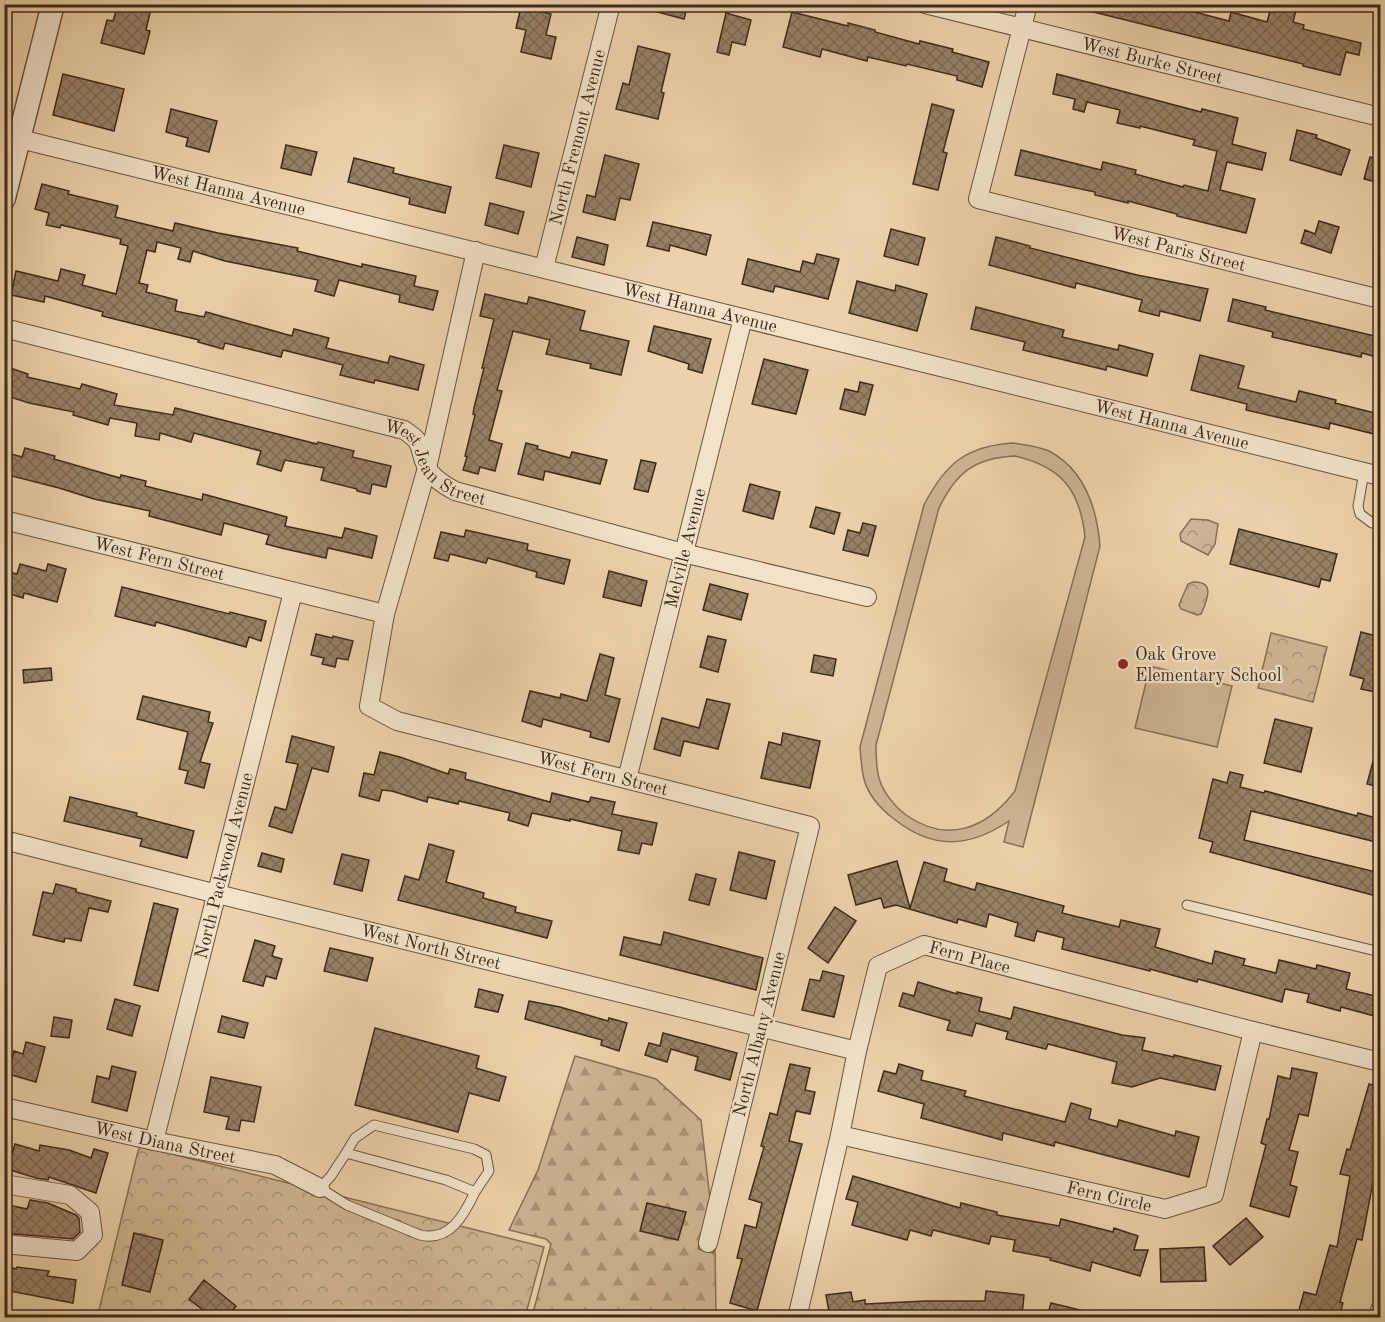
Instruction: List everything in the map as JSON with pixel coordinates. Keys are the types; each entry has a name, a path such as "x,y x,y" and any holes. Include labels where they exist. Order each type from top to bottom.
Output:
{"street":[{"path":"4,198 12,136 53,4"},
{"name":"North Fremont Avenue","path":"544,268 610,4"},
{"name":"West Burke Street","path":"925,4 1380,117"},
{"path":"1022,28 1028,4"},
{"name":"West Paris Street","path":"1022,28 978,199 1380,299"},
{"name":"West Hanna Avenue","path":"12,136 1372,474"},
{"path":"385,614 427,468 476,252"},
{"name":"Melville Avenue","path":"627,779 743,318"},
{"name":"West Jean Street","path":"4,328 404,429 418,439 427,468 442,484 455,491 683,553 867,597"},
{"name":"West Fern Street","path":"4,520 385,614 369,706 397,721 810,826"},
{"name":"North Packwood Avenue","path":"154,1141 293,592"},
{"name":"North Albany Avenue","path":"708,1243 810,826"},
{"name":"West North Street","path":"4,840 857,1051"},
{"name":"Fern Place","path":"797,1317 878,966 924,945 1380,1062"},
{"name":"Fern Circle","path":"840,1135 1165,1209 1214,1194 1253,1031"},
{"name":"West Diana Street","path":"4,1107 154,1141 275,1165 320,1188"},
{"path":"4,1184 70,1195 90,1212 93,1235 77,1251 4,1244"},
{"path":"1378,1317 1380,1310"}],"lane":[{"path":"1372,474 1358,506 1360,514 1372,523 1380,525"},
{"path":"1187,905 1380,952"},
{"path":"374,1125 474,1149 486,1155 489,1172 456,1225 447,1232 429,1237 405,1230 346,1205 320,1188 346,1153 355,1138 374,1125"},
{"path":"346,1153 446,1180 475,1192"}],"green space":[{"path":"1013,443 1045,449 1072,469 1087,492 1092,505 1100,546 1023,847 1004,842 1009,821 980,836 951,842 923,836 908,829 884,811 869,791 863,775 860,747 924,505 940,478 949,468 970,453","holes":["1015,456 1045,467 1066,483 1079,506 1085,537 1015,791 992,815 979,823 951,830 936,829 921,824 906,815 890,798 879,778 876,745 939,508 945,496 952,485 977,464 1001,457"]},
{"path":"1191,519 1208,520 1218,524 1215,544 1208,555 1181,541 1180,534"},
{"path":"1193,582 1205,585 1208,593 1201,614 1197,615 1181,609 1179,605 1188,584"},
{"path":"1271,633 1327,647 1313,702 1258,688"},
{"path":"1150,666 1232,686 1217,747 1135,728"},
{"path":"575,1056 656,1079 701,1120 710,1199 698,1249 713,1253 715,1247 716,1317 532,1317 551,1244 546,1239 509,1230 538,1170"},
{"path":"140,1146 544,1247 525,1317 97,1318"}],"building":[{"path":"118,4 152,4 146,30 150,31 144,54 101,43 107,20 113,21"},
{"path":"646,4 688,4 684,19 646,9"},
{"path":"1082,4 1164,4 1229,21 1231,12 1267,22 1272,4 1275,4 1296,10 1293,22 1304,25 1303,29 1361,43 1359,55 1346,52 1340,75 1081,9"},
{"path":"521,7 551,14 546,35 556,37 551,59 521,52 526,30 516,28"},
{"path":"792,12 848,26 848,23 919,44 920,41 953,49 952,52 989,62 982,87 957,80 957,76 907,64 906,66 868,57 867,61 822,49 820,57 783,47"},
{"path":"726,13 751,20 745,45 732,42 729,55 717,52"},
{"path":"638,46 670,54 661,92 664,93 658,119 616,109 623,83 629,85"},
{"path":"63,74 124,89 114,131 53,115"},
{"path":"1057,74 1201,112 1202,109 1238,118 1232,144 1266,153 1262,170 1227,162 1220,190 1255,199 1246,233 1128,201 1128,203 1095,195 1095,192 1015,175 1021,150 1101,170 1103,162 1136,170 1135,174 1208,191 1217,151 1193,145 1195,140 1140,126 1140,128 1117,123 1120,110 1087,102 1084,112 1073,109 1075,99 1053,94"},
{"path":"932,104 954,110 943,152 947,153 938,190 913,184"},
{"path":"171,109 217,121 209,152 186,146 188,138 166,132"},
{"path":"1297,130 1317,135 1316,138 1350,150 1341,175 1290,160"},
{"path":"286,145 317,152 311,175 281,168"},
{"path":"504,145 539,153 531,187 496,178"},
{"path":"605,155 639,164 630,200 620,198 615,220 583,212 587,195 595,197"},
{"path":"1370,157 1380,160 1380,183 1364,179"},
{"path":"354,158 394,168 393,173 451,187 445,213 409,204 410,198 348,182"},
{"path":"42,184 69,191 68,194 118,206 115,217 173,231 175,223 298,248 297,251 362,267 362,264 416,276 414,286 438,291 433,310 399,302 400,295 339,280 334,296 315,291 318,280 225,261 193,251 190,262 178,259 181,248 157,242 155,252 147,250 139,283 148,285 146,292 177,300 175,311 204,317 206,312 292,336 294,329 329,338 326,348 388,363 390,356 424,365 418,390 340,375 343,365 283,350 281,357 225,343 223,349 198,342 199,340 102,316 103,312 45,296 44,302 11,295 16,271 58,281 61,269 85,275 82,285 116,294 128,246 120,244 121,239 61,225 60,228 46,225 49,213 35,209"},
{"path":"490,203 524,212 518,234 485,225"},
{"path":"1319,221 1339,227 1331,253 1301,243 1305,230 1315,234"},
{"path":"653,222 711,235 706,255 670,245 669,251 647,246"},
{"path":"891,229 925,238 918,265 884,256"},
{"path":"577,237 608,245 604,265 572,257"},
{"path":"996,237 1137,275 1208,289 1200,321 1160,311 1159,316 1139,311 1142,300 1076,283 1075,288 989,265"},
{"path":"817,254 839,259 828,299 775,286 773,292 742,284 748,259 800,272 803,261 814,264"},
{"path":"857,281 895,291 896,285 927,294 917,331 849,313"},
{"path":"485,294 527,304 529,297 585,311 580,330 629,341 621,375 590,368 591,364 546,354 550,340 513,331 497,390 502,391 489,440 502,444 495,471 480,467 478,474 463,470 484,368 482,368 494,319 480,316"},
{"path":"1233,299 1266,307 1265,310 1379,337 1373,356 1362,353 1361,357 1272,337 1273,332 1228,321"},
{"path":"976,307 1064,330 1062,337 1118,350 1119,345 1153,354 1147,376 1107,366 1106,370 1023,350 1025,342 971,329"},
{"path":"654,326 711,339 702,373 688,369 689,364 648,351"},
{"path":"1200,355 1244,366 1238,388 1296,402 1299,391 1379,414 1374,434 1330,423 1329,429 1246,410 1247,404 1191,390"},
{"path":"764,359 808,370 796,414 752,404"},
{"path":"4,366 28,374 27,377 80,389 82,384 117,394 114,405 173,415 175,408 317,444 318,442 354,451 352,457 391,466 386,487 372,484 370,494 357,491 357,489 321,480 324,468 285,460 281,471 257,464 261,451 194,433 191,442 160,433 159,440 135,436 137,423 110,418 108,425 73,415 74,412 29,403 4,395"},
{"path":"860,382 873,385 865,415 840,409 845,389 858,392"},
{"path":"526,443 538,446 537,449 570,458 572,452 607,460 600,484 545,471 543,480 518,474"},
{"path":"25,448 120,478 121,475 146,481 145,486 202,500 203,494 287,517 285,526 342,538 345,528 377,536 372,558 328,548 326,558 281,548 266,544 269,535 224,523 221,535 149,516 150,511 94,499 4,474 4,452 22,457"},
{"path":"641,460 656,463 648,492 634,489"},
{"path":"750,484 780,492 773,519 743,511"},
{"path":"816,507 840,513 834,534 810,527"},
{"path":"863,523 876,526 868,556 843,550 848,530 860,533"},
{"path":"1239,529 1337,554 1330,581 1321,579 1319,587 1230,564"},
{"path":"466,530 528,544 527,550 570,560 564,584 536,577 537,572 488,558 486,563 450,554 448,561 434,558 441,532 464,537"},
{"path":"20,564 46,571 48,564 66,569 57,602 24,593 23,598 4,592 4,571 17,574"},
{"path":"609,571 647,581 641,606 603,597"},
{"path":"710,584 748,594 741,620 703,610"},
{"path":"122,587 266,621 261,641 249,637 246,647 156,622 155,626 115,616"},
{"path":"1361,632 1380,637 1380,693 1361,689 1364,679 1350,675"},
{"path":"316,634 353,641 348,660 337,658 335,667 322,664 324,658 311,655"},
{"path":"708,636 726,640 718,672 700,667"},
{"path":"600,654 614,658 605,695 620,699 609,742 590,737 591,732 543,719 541,727 522,721 530,691 560,698 561,694 587,701"},
{"path":"814,655 836,659 833,676 811,672"},
{"path":"51,668 52,680 24,683 23,670"},
{"path":"143,696 210,712 208,722 213,723 200,762 210,764 204,788 185,783 188,771 179,769 188,732 137,719"},
{"path":"707,699 730,704 718,749 684,741 680,756 654,749 662,718 699,728"},
{"path":"1275,719 1312,728 1301,772 1264,763"},
{"path":"783,733 820,741 810,788 761,778 769,742 781,745"},
{"path":"292,736 334,747 328,772 312,768 292,833 269,826 275,807 286,810 298,764 286,762"},
{"path":"1376,750 1380,751 1380,787 1367,784"},
{"path":"380,752 448,774 450,769 466,773 465,779 550,802 552,793 589,802 591,797 615,802 612,814 657,823 652,845 642,843 639,854 618,850 622,831 570,819 570,821 532,813 528,826 508,820 510,813 459,801 458,804 428,797 427,802 382,790 379,801 359,796 364,773 374,775"},
{"path":"1230,772 1243,775 1240,787 1264,793 1265,791 1357,816 1358,813 1380,819 1380,843 1251,811 1244,840 1380,873 1380,897 1210,852 1213,842 1199,838 1213,779 1227,783"},
{"path":"70,797 137,813 136,816 194,831 187,858 140,846 142,839 64,821"},
{"path":"429,844 454,851 446,882 484,893 483,898 516,907 515,912 552,921 547,938 398,900 405,876 419,880"},
{"path":"739,852 775,861 766,899 730,890"},
{"path":"262,853 284,859 281,872 258,866"},
{"path":"342,854 369,860 362,891 334,884"},
{"path":"897,861 910,908 924,862 947,869 944,881 975,890 977,883 1064,906 1062,913 1119,927 1121,920 1160,929 1155,947 1212,964 1215,951 1245,959 1243,965 1276,973 1279,960 1316,969 1317,965 1350,973 1346,989 1380,997 1378,1017 1341,1007 1340,1011 1307,1002 1309,994 1285,989 1282,1002 1198,979 1197,982 1062,949 1064,938 1037,931 1034,941 1015,936 1018,923 989,914 986,927 958,919 957,923 896,905 884,908 881,898 856,905 848,875"},
{"path":"696,874 716,879 709,905 689,900"},
{"path":"56,884 111,901 108,912 89,908 81,941 65,938 64,942 33,935 43,892 53,894"},
{"path":"154,903 178,909 158,991 134,985"},
{"path":"835,907 856,921 828,963 808,948"},
{"path":"664,932 763,958 756,990 620,955 624,937 661,945"},
{"path":"255,940 275,946 272,956 282,959 276,979 266,976 263,986 243,981"},
{"path":"330,948 373,958 367,981 324,971"},
{"path":"823,971 844,976 834,1017 802,1010 810,979 820,981"},
{"path":"918,982 957,994 957,992 982,998 979,1011 1011,1019 1014,1007 1122,1035 1145,1038 1142,1050 1221,1066 1215,1090 1160,1078 1132,1087 1112,1083 1117,1062 1048,1044 1046,1049 1006,1039 1008,1032 976,1023 972,1036 947,1030 950,1021 899,1006 903,993 914,996"},
{"path":"479,989 503,995 498,1012 475,1007"},
{"path":"115,999 140,1006 132,1036 107,1029"},
{"path":"529,1001 608,1021 609,1018 627,1023 619,1051 601,1045 602,1040 525,1019"},
{"path":"222,1016 248,1023 244,1038 218,1032"},
{"path":"54,1017 72,1020 69,1038 51,1036"},
{"path":"375,1028 479,1056 476,1068 506,1077 499,1101 469,1093 458,1132 355,1105"},
{"path":"663,1033 737,1053 730,1080 695,1070 698,1057 671,1049 667,1062 645,1055 649,1043 660,1046"},
{"path":"26,1042 45,1047 36,1082 8,1074 14,1051 23,1054"},
{"path":"790,1064 810,1068 805,1090 815,1092 810,1114 796,1111 789,1141 802,1144 757,1311 730,1303 742,1259 737,1258 745,1225 756,1228 762,1203 749,1199 764,1147 761,1146 770,1113 777,1115"},
{"path":"899,1064 923,1071 921,1080 966,1091 964,1096 1065,1122 1071,1103 1091,1109 1089,1119 1117,1127 1119,1120 1175,1136 1176,1131 1199,1137 1189,1177 1055,1142 1054,1146 1003,1133 1002,1140 921,1118 924,1104 878,1091 884,1071 896,1074"},
{"path":"112,1066 136,1072 127,1111 92,1102 97,1076 109,1079"},
{"path":"1292,1068 1317,1073 1308,1116 1299,1114 1289,1150 1298,1152 1290,1185 1297,1187 1289,1217 1250,1206 1266,1145 1261,1143 1267,1119 1269,1119 1278,1076 1290,1079"},
{"path":"211,1077 261,1087 254,1122 241,1120 239,1131 226,1129 229,1117 204,1112"},
{"path":"1369,1084 1380,1087 1380,1163 1375,1183 1373,1182 1362,1240 1357,1239 1340,1302 1343,1303 1339,1317 1297,1317 1304,1292 1316,1295 1330,1245 1337,1247 1350,1176 1340,1174 1347,1149 1350,1150"},
{"path":"15,1144 39,1151 40,1145 69,1150 91,1158 94,1149 108,1153 96,1193 49,1177 48,1180 36,1178 7,1169"},
{"path":"853,1176 960,1208 961,1203 997,1212 997,1215 1059,1226 1061,1219 1113,1232 1114,1228 1138,1236 1134,1250 1148,1250 1140,1276 1092,1262 1090,1271 1050,1260 1051,1258 1013,1251 1015,1240 991,1236 989,1244 933,1230 931,1236 910,1230 907,1240 852,1225 858,1202 846,1199"},
{"path":"30,1200 48,1203 76,1215 79,1218 80,1232 73,1239 4,1233 4,1204 27,1209"},
{"path":"647,1203 686,1212 678,1240 640,1231"},
{"path":"1246,1218 1263,1237 1230,1265 1213,1246"},
{"path":"134,1233 163,1240 150,1292 122,1285"},
{"path":"1204,1247 1206,1281 1161,1282 1160,1249"},
{"path":"4,1265 16,1269 17,1267 49,1271 47,1276 76,1280 73,1303 4,1290"},
{"path":"204,1280 236,1306 227,1317 212,1317 189,1299"},
{"path":"986,1291 1024,1295 1022,1317 830,1317 826,1295 851,1292 853,1302 865,1300 865,1304 985,1301"},
{"path":"1051,1303 1093,1313 1093,1317 1047,1317"}],"place":[{"name":"Oak Grove Elementary School","path":"1123,664"}]}
